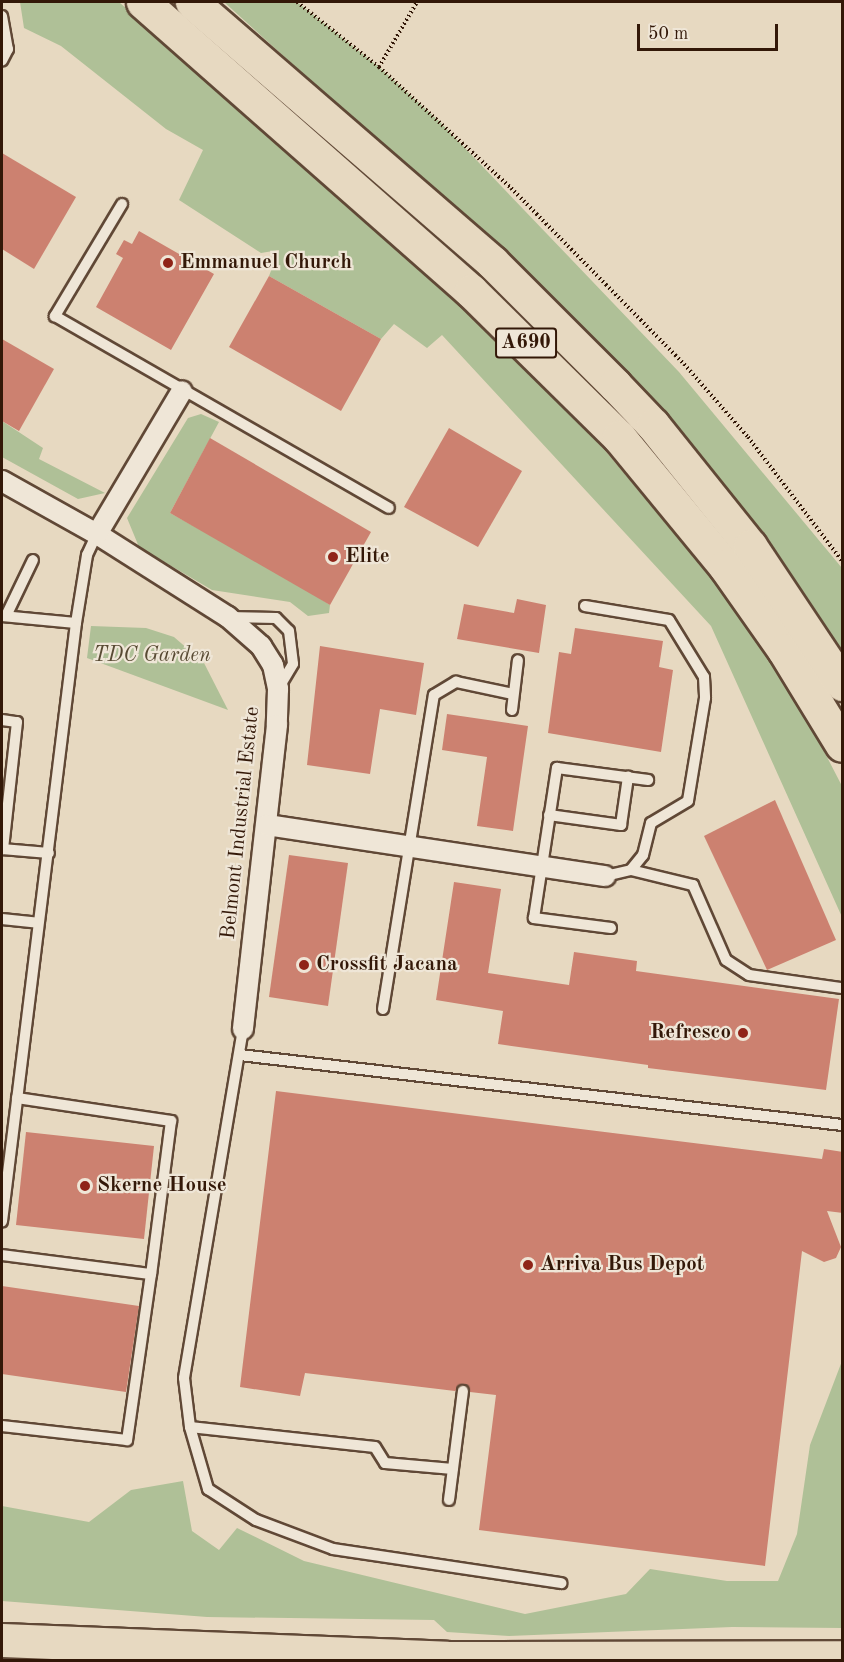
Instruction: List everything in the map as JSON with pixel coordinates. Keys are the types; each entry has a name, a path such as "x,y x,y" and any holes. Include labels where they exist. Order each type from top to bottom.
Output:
{"highway":[{"name":"A690","path":"142,2 471,291 619,437 725,566 784,650 843,745"},
{"name":"A690","path":"192,2 492,262 615,385 653,425 750,546 843,684"},
{"path":"2,1640 447,1658 843,1657"},
{"path":"2,1645 108,1660"}],"street":[{"path":"97,534 182,391"},
{"name":"Belmont Industrial Estate","path":"2,481 97,534 228,617 261,646 273,665 278,689 267,825 243,1029"},
{"path":"267,825 605,876"}],"lane":[{"path":"2,16 8,50 2,62"},
{"path":"122,204 55,316 389,508"},
{"path":"2,1221 76,624 87,555 97,534"},
{"path":"33,560 4,616 76,624"},
{"path":"585,606 669,620 704,677 705,698 688,801 651,823 643,855 631,870"},
{"path":"228,617 276,618 289,631 293,664 278,689"},
{"path":"512,710 518,660"},
{"path":"383,1009 434,695 456,682 513,694"},
{"path":"2,720 17,722 2,849 49,853"},
{"path":"611,928 534,918 557,768 648,780"},
{"path":"549,815 621,825 628,777"},
{"path":"605,876 631,870 693,885 726,960 749,975 843,988"},
{"path":"2,919 38,923"},
{"path":"243,1029 184,1378 190,1427 208,1489 256,1520 333,1549 561,1583"},
{"path":"240,1055 843,1125"},
{"path":"2,1426 127,1440 171,1121 16,1098"},
{"path":"2,1256 151,1274"},
{"path":"449,1500 463,1391"},
{"path":"190,1427 375,1447 385,1463 453,1469"}],"path":[{"path":"297,2 379,67 511,188 684,364 748,437 843,561"},
{"path":"379,67 417,2"}],"green space":[{"path":"20,2 119,2 357,216 467,304 582,423 736,607 814,732 842,786 842,917 711,626 442,335 427,348 394,324 381,339 269,276 279,250 261,253 179,200 203,150 166,129 61,46 24,28"},
{"path":"224,2 297,2 379,67 440,122 679,372 842,568 842,661 525,275"},
{"path":"201,414 219,422 170,513 295,582 330,605 329,613 308,616 290,602 212,590 139,547 127,518 188,418"},
{"path":"2,421 43,448 39,459 105,493 78,499 2,457"},
{"name":"TDC Garden","path":"91,626 146,628 174,637 204,663 228,710 87,658"},
{"path":"842,1361 842,1628 732,1627 509,1636 447,1632 434,1620 207,1617 2,1601 2,1506 89,1522 131,1490 183,1481 192,1531 219,1550 237,1528 304,1561 525,1614 626,1594 650,1569 727,1581 778,1581 797,1534 810,1445"}],"building":[{"path":"2,153 76,197 34,269 2,249"},
{"path":"139,231 214,274 171,350 96,307 123,258 116,254 124,240 132,244"},
{"path":"269,276 381,339 341,411 229,347"},
{"path":"2,339 54,369 19,431 2,421"},
{"path":"449,428 522,471 478,547 404,507"},
{"path":"210,438 371,532 330,605 170,513"},
{"path":"517,599 546,605 539,653 457,639 464,604 514,613"},
{"path":"575,628 663,641 659,667 673,670 661,752 548,733 559,652 571,654"},
{"path":"320,646 424,663 416,715 380,709 370,774 307,765"},
{"path":"447,714 528,726 513,831 477,826 487,757 442,750"},
{"path":"775,800 836,940 767,970 704,836"},
{"path":"289,855 348,863 328,1006 269,997"},
{"path":"454,882 501,889 488,973 569,985 574,952 637,961 636,971 839,999 826,1090 648,1068 648,1065 498,1044 503,1011 436,1000"},
{"name":"Arriva Bus Depot","path":"276,1091 822,1159 824,1149 843,1152 843,1213 827,1211 841,1247 836,1258 824,1262 802,1251 765,1566 479,1530 496,1395 470,1392 465,1384 455,1391 305,1373 300,1396 240,1387"},
{"name":"Skerne House","path":"26,1132 154,1146 144,1239 16,1225"},
{"path":"2,1286 139,1306 126,1392 2,1374"}],"place":[{"name":"Emmanuel Church","path":"168,263"},
{"name":"Elite","path":"333,557"},
{"name":"Crossfit Jacana","path":"304,965"},
{"name":"Refresco","path":"743,1033"},
{"name":"Skerne House","path":"85,1186"},
{"name":"Arriva Bus Depot","path":"528,1265"}]}
